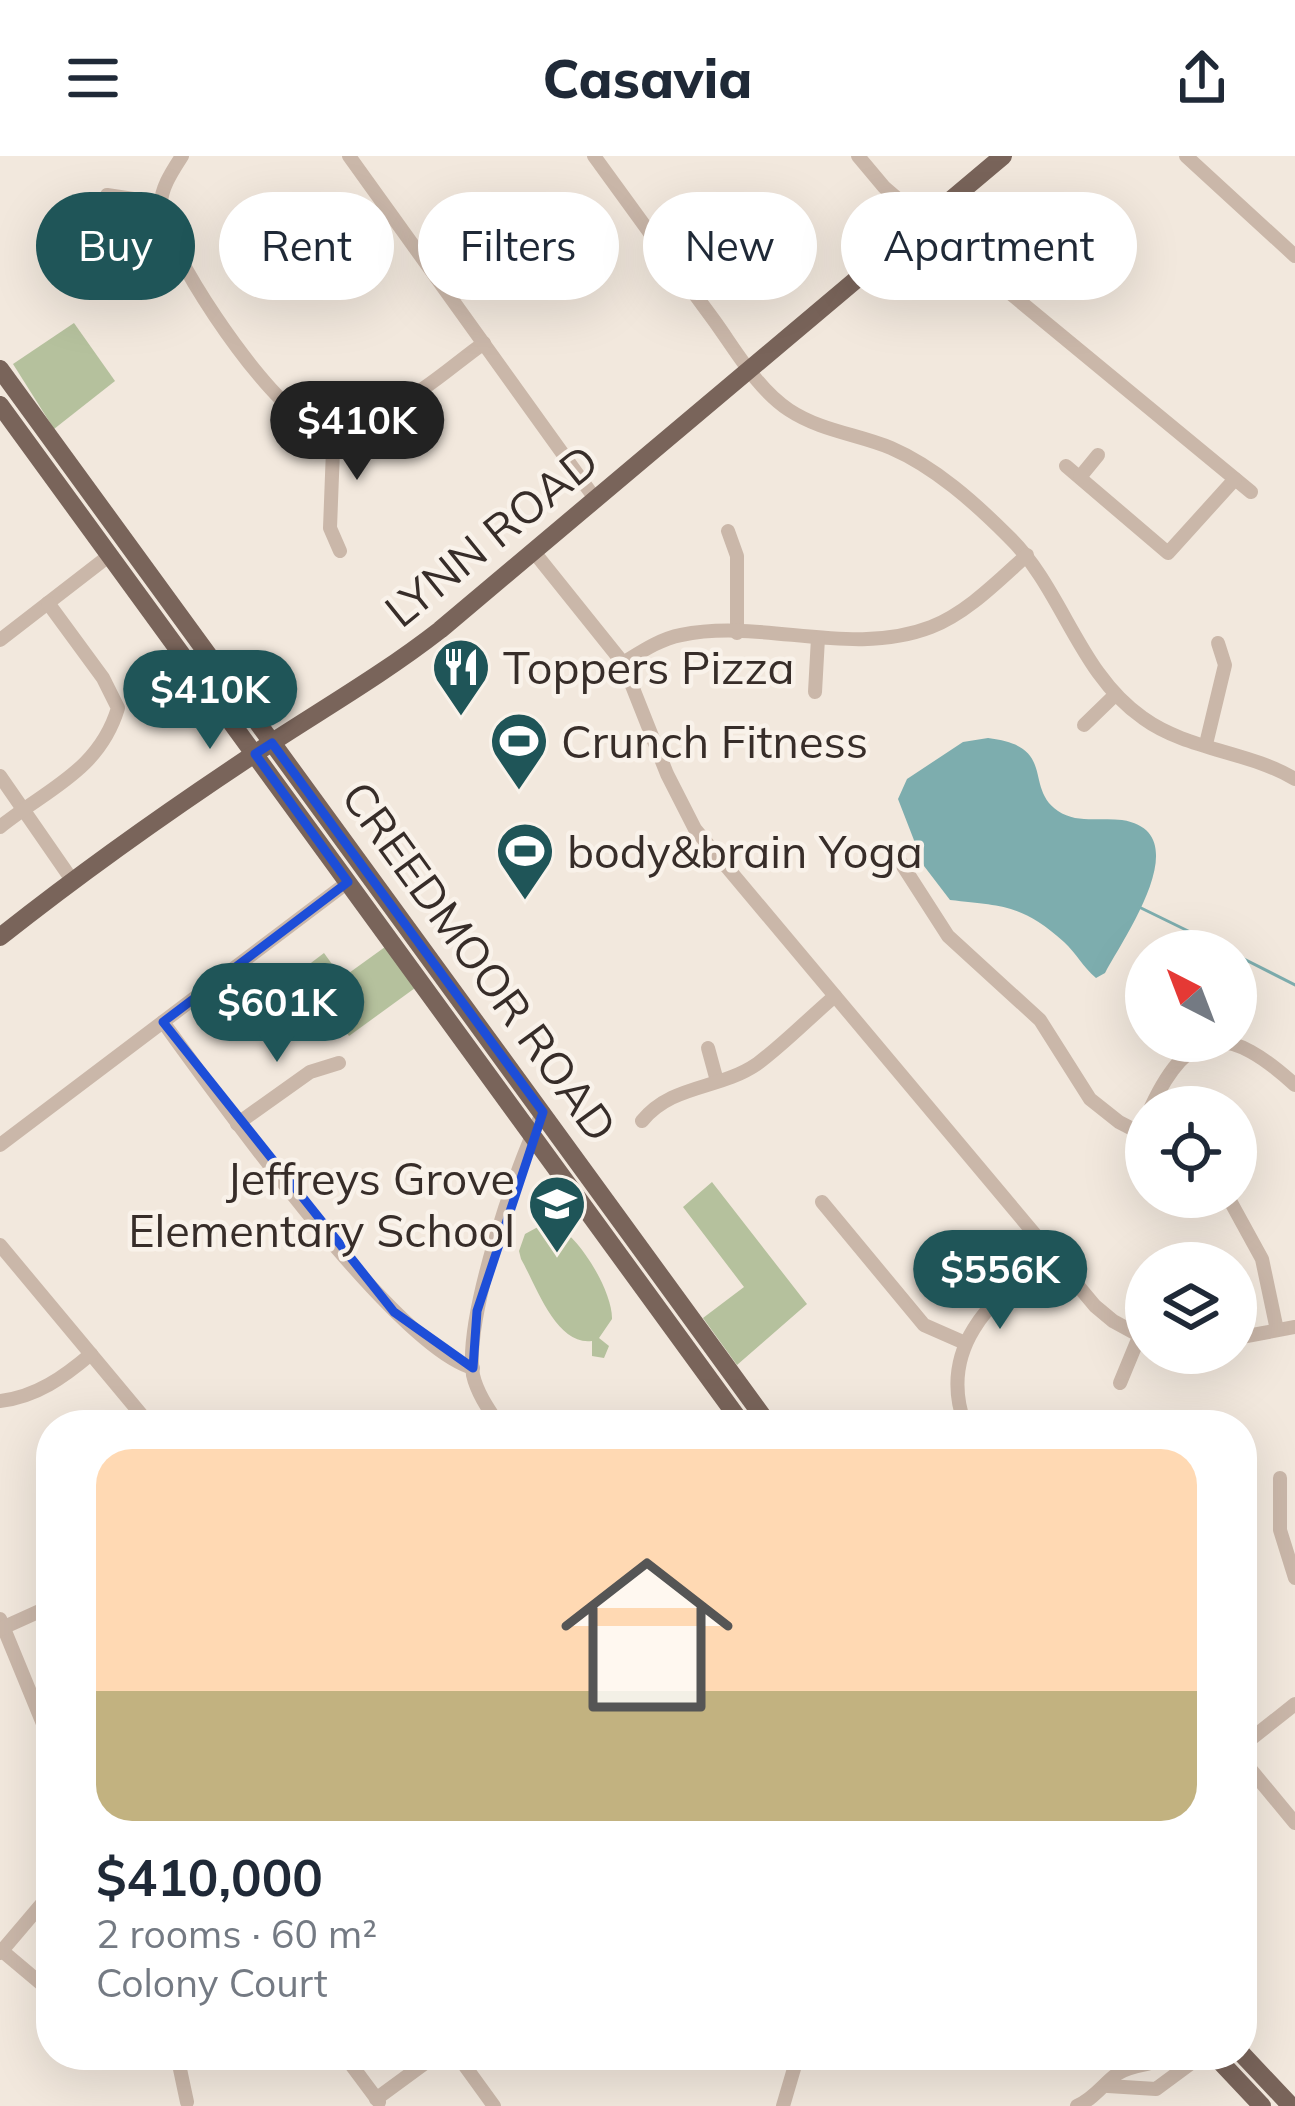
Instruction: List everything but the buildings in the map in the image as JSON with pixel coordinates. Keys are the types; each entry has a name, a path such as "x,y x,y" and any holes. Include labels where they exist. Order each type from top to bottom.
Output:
{"main road":[{"name":"LYNN ROAD","path":"960,192 1003,156"},
{"name":"LYNN ROAD","path":"0,937 72,880 395,664 841,293"},
{"name":"CREEDMOOR ROAD","path":"0,369 263,748 348,882 731,1410"},
{"name":"CREEDMOOR ROAD","path":"0,405 543,1112 758,1410"},
{"path":"1228,2070 1262,2106"},
{"path":"1257,2070 1291,2106"}],"street":[{"path":"165,192 182,156"},
{"path":"349,156 596,500"},
{"path":"594,156 751,370 787,409 818,425 890,448 941,477 1027,555 1069,629 1115,694 1153,725 1262,762 1295,779"},
{"path":"859,156 890,192"},
{"path":"1186,156 1295,256"},
{"path":"195,282 275,394 310,418 334,422 375,417 484,343"},
{"path":"1019,300 1251,492"},
{"path":"334,422 330,528 340,551"},
{"path":"1080,477 1098,455"},
{"path":"1066,466 1168,554 1235,478"},
{"path":"728,531 737,556 737,633"},
{"path":"534,552 623,663 684,812 1095,1306 1125,1326"},
{"path":"0,640 110,554"},
{"path":"623,663 680,635 881,638 933,627 965,608 1027,555"},
{"path":"0,827 90,759 110,736 118,708 103,678 48,603"},
{"path":"815,692 818,638"},
{"path":"1206,744 1225,665 1219,643"},
{"path":"1084,725 1115,694"},
{"path":"0,776 72,880"},
{"path":"893,852 948,936 1040,1020 1090,1099 1125,1118"},
{"path":"0,1145 348,882"},
{"path":"642,1121 655,1105 679,1093 757,1064 835,996"},
{"path":"163,1022 237,1124 394,1312 434,1348 472,1368"},
{"path":"1163,1086 1177,1060 1194,1048 1216,1042 1244,1045 1295,1085"},
{"path":"709,1048 717,1081"},
{"path":"237,1124 310,1072 339,1063"},
{"path":"491,1410 472,1368 476,1311 532,1133 543,1112"},
{"path":"822,1202 924,1325 965,1343"},
{"path":"1240,1218 1262,1259 1276,1330"},
{"path":"0,1245 138,1410"},
{"path":"960,1410 965,1343 999,1294 1049,1252"},
{"path":"1257,1334 1295,1327"},
{"path":"0,1401 36,1392 91,1354"},
{"path":"1120,1383 1125,1373"},
{"path":"1280,1478 1280,1530 1295,1578"},
{"path":"36,1612 1,1625 36,1707"},
{"path":"1257,1734 1295,1704"},
{"path":"1257,1777 1295,1823"},
{"path":"36,1910 1,1951 36,1980"},
{"path":"180,2070 187,2102"},
{"path":"355,2070 379,2103 418,2070"},
{"path":"468,2070 494,2106"},
{"path":"783,2106 794,2070"},
{"path":"1077,2106 1108,2086 1122,2070"},
{"path":"1108,2086 1156,2089 1182,2070"}],"highlighted area":[{"path":"272,743 543,1112 477,1311 473,1368 394,1312 163,1022 348,882 255,754"}],"green space":[{"path":"74,323 115,381 54,429 13,364"},
{"path":"385,947 415,988 349,1036 303,969 324,953 342,978"},
{"path":"712,1182 807,1304 737,1365 703,1318 744,1287 683,1207"},
{"path":"547,1222 558,1226 580,1248 606,1293 612,1319 599,1338 609,1346 604,1358 592,1356 592,1341 579,1340 558,1324 521,1259 525,1234"}],"water":[{"path":"988,738 1024,749 1032,758 1042,791 1058,811 1081,819 1122,820 1144,829 1154,844 1150,888 1105,973 1096,978 1064,942 1036,920 998,906 950,900 924,866 898,799 907,779 963,742"}],"waterway":[{"path":"1139,907 1186,930"},
{"path":"1257,966 1295,985"}],"place":[{"name":"Toppers Pizza","path":"461,718"},
{"name":"Crunch Fitness","path":"519,792"},
{"name":"body&brain Yoga","path":"525,902"},
{"name":"Jeffreys Grove Elementary School","path":"557,1255"}]}
